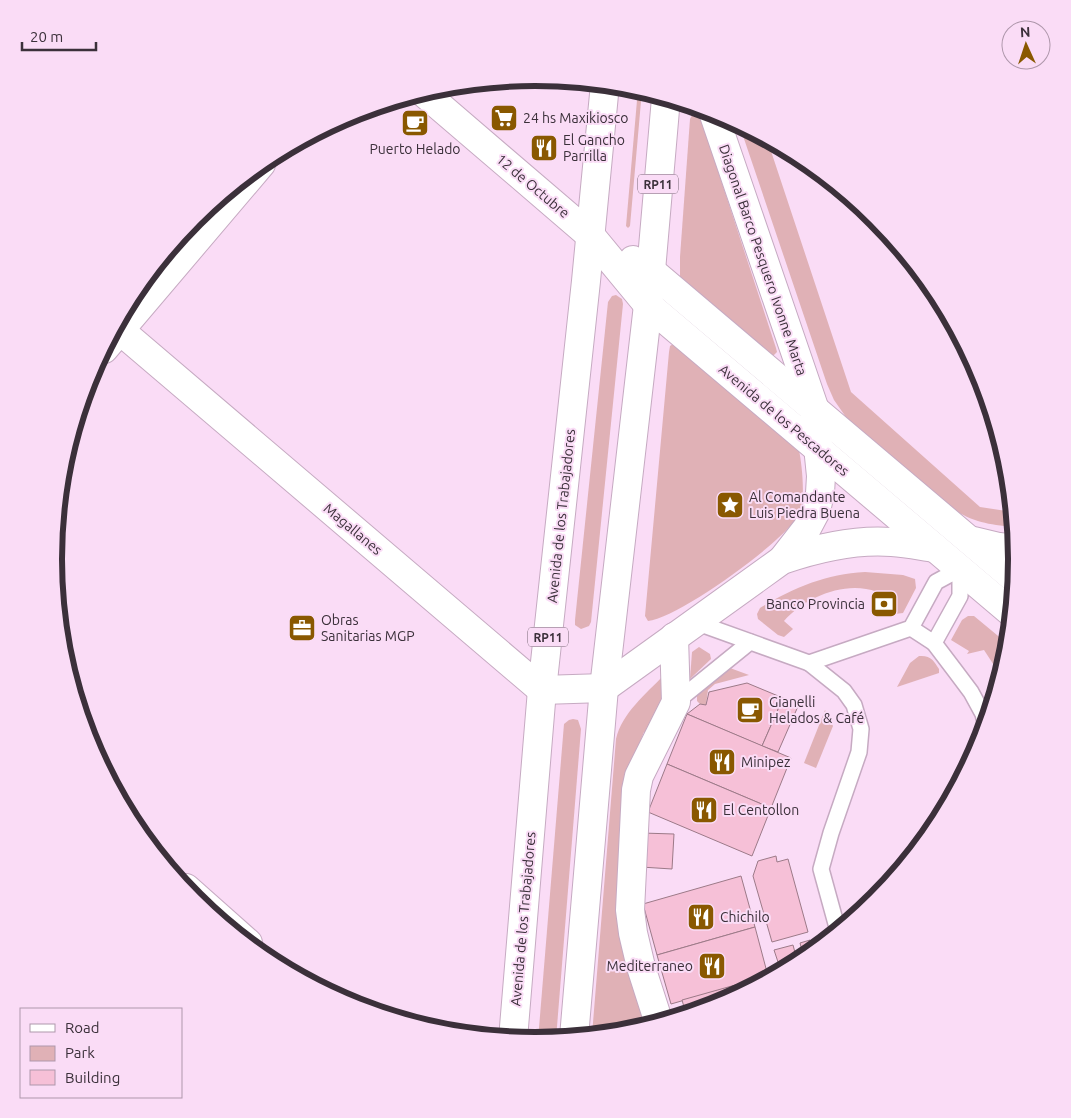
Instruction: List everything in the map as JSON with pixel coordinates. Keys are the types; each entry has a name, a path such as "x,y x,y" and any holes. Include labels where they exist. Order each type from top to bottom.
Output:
{"main road":[{"name":"Avenida de los Trabajadores","path":"514,1031 542,690 591,236 604,91"},
{"name":"12 de Octubre","path":"430,98 591,236 650,270"},
{"name":"RP11","path":"575,1030 604,688 648,305 665,104"},
{"name":"Diagonal Barco Pesquero Ivonne Marta","path":"716,122 814,407 821,476 816,511 807,528 782,560"},
{"path":"130,315 234,195"},
{"name":"Avenida de los Pescadores","path":"591,236 648,305 1005,607"},
{"name":"Avenida de los Pescadores","path":"650,270 1008,573"},
{"name":"Magallanes","path":"117,338 542,690"},
{"path":"971,541 1008,548"},
{"path":"542,690 604,688 782,560 807,551 856,543 891,542 935,548"},
{"path":"657,1016 641,967 630,910 634,803 639,776 676,702 684,630"}],"lane":[{"path":"809,663 911,628 936,582 960,569 960,596 934,643"},
{"path":"911,628 934,643 971,692 982,713"},
{"path":"684,630 750,642 809,663 844,691 854,705 861,729 859,752 831,833 821,869 836,924"},
{"path":"676,702 750,642"}],"green space":[{"path":"637,97 641,98 630,226 628,228 626,226"},
{"path":"695,114 701,119 776,348 777,352 773,356 770,356 680,279 690,119"},
{"path":"742,134 770,148 851,392 980,507 1005,511 1007,526 981,522 951,508 848,420 834,400"},
{"path":"616,295 622,299 623,304 591,622 589,626 581,629 575,625 575,620 608,302 612,296"},
{"path":"673,344 799,450 803,492 799,514 774,542 706,593 663,617 648,621 645,616 669,352 670,346"},
{"path":"865,572 903,575 915,579 916,588 903,613 895,614 891,611 896,604 883,595 869,590 853,588 822,595 795,611 784,621 793,629 784,637 778,635 758,619 757,614 760,608 797,588 823,579"},
{"path":"968,616 974,616 1001,638 995,667 984,650 967,654 969,651 951,640 962,620"},
{"path":"699,647 710,654 711,659 690,679 692,652"},
{"path":"919,656 926,656 932,659 939,669 939,673 897,687 910,663"},
{"path":"730,668 749,675 715,684 708,690 706,705 700,704 697,701 697,695"},
{"path":"664,675 659,716 653,733 644,732 625,780 616,911 639,1005 644,1019 593,1028 616,739 629,712"},
{"path":"825,710 833,726 816,768 804,763"},
{"path":"569,720 578,720 581,729 557,1031 539,1032 564,724"}],"building":[{"name":"Banco Provincia","path":"883,594 895,602 886,614 874,605"},
{"path":"747,683 783,698 762,746 687,714 700,704 706,705 709,692"},
{"path":"783,698 799,704 778,752 762,746"},
{"path":"687,714 791,758 771,808 667,764"},
{"path":"667,764 771,808 752,856 648,812"},
{"path":"642,833 674,834 672,869 641,867"},
{"path":"776,856 777,862 788,859 808,932 772,942 753,876 758,861"},
{"path":"741,876 755,927 657,955 643,904"},
{"path":"755,927 767,972 747,982 671,1004 657,955"},
{"path":"810,940 811,943 802,949 800,943"},
{"path":"793,945 795,954 779,965 774,950"},
{"path":"748,981 684,1008 682,1000"}],"place":[{"name":"24 hs Maxikiosco","path":"504,118"},
{"name":"Puerto Helado","path":"415,123"},
{"name":"El Gancho Parrilla","path":"544,148"},
{"name":"Al Comandante Luis Piedra Buena","path":"730,505"},
{"name":"Banco Provincia","path":"884,604"},
{"name":"Obras Sanitarias MGP","path":"302,628"},
{"name":"Gianelli Helados & Café","path":"750,710"},
{"name":"Minipez","path":"722,762"},
{"name":"El Centollon","path":"704,810"},
{"name":"Chichilo","path":"701,917"},
{"name":"Mediterraneo","path":"712,966"}]}
